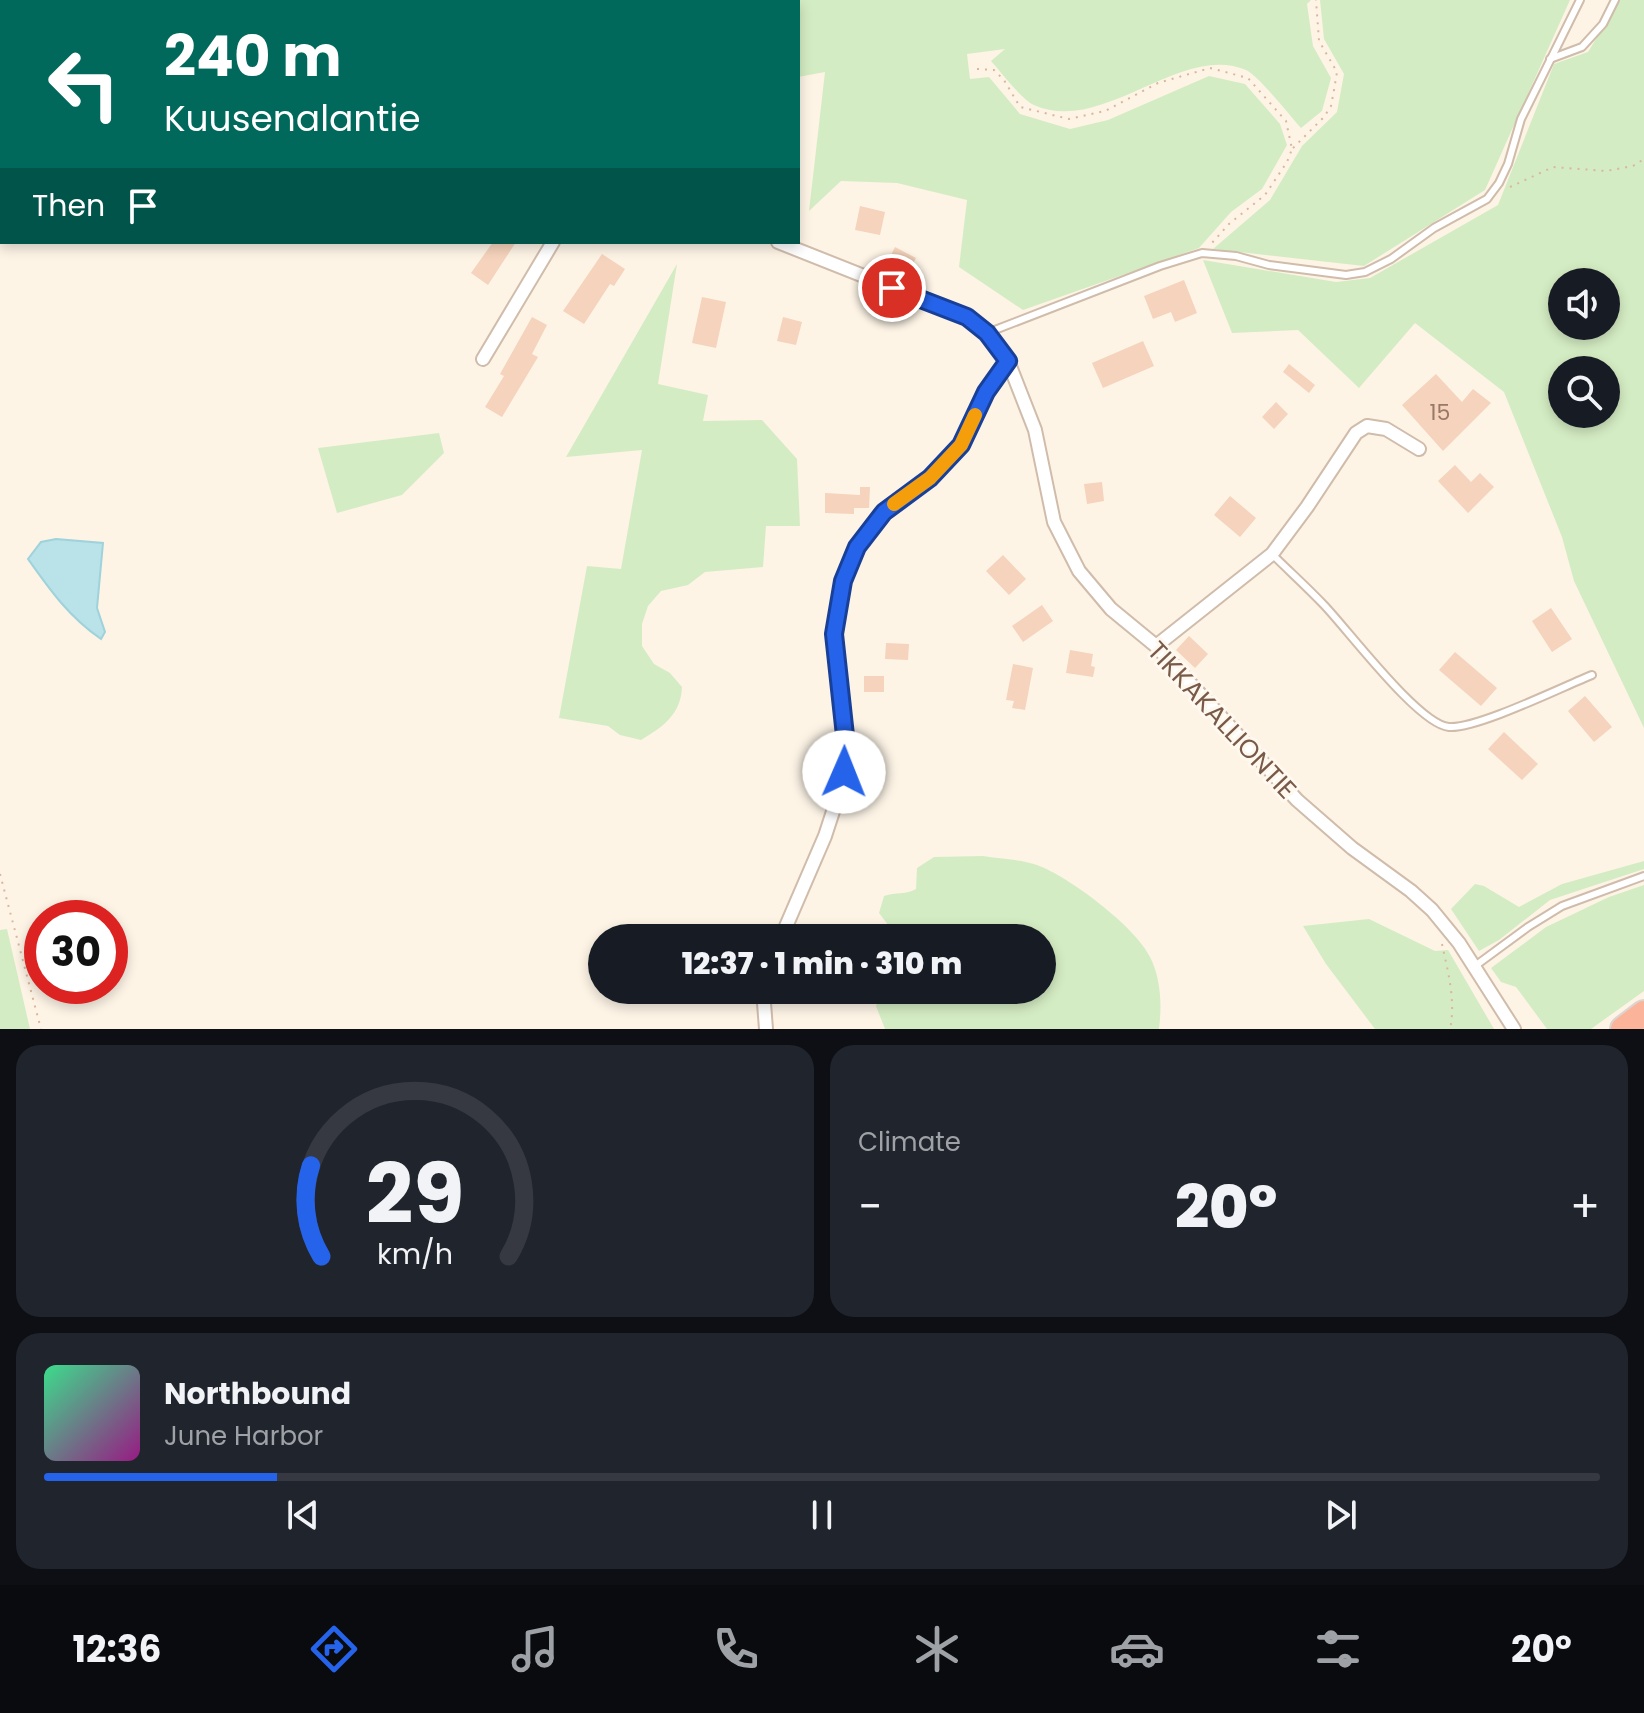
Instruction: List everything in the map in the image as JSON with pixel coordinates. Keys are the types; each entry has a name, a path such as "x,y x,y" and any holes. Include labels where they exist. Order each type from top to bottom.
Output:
{"highway":[{"path":"1623,1029 1644,1013"}],"street":[{"path":"483,359 552,244"},
{"path":"783,244 967,317 987,333"},
{"name":"TIKKAKALLIONTIE","path":"987,333 1008,361 1035,430 1054,522 1079,571 1111,609 1156,646 1297,800 1352,848 1411,891 1446,925 1514,1029"},
{"path":"787,924 825,836 840,790 847,754 834,634 843,581 857,547 884,512 930,478 961,445 986,392 1008,361"},
{"path":"1156,646 1272,554 1356,433 1367,426 1386,429 1419,449"},
{"path":"764,1004 766,1029"}],"lane":[{"path":"987,333 1160,266 1202,253 1346,275 1365,272 1391,259 1434,228 1487,199 1499,183 1521,119 1580,0"},
{"path":"1550,59 1582,47 1603,24 1615,0"},
{"path":"1272,554 1432,721 1449,727 1473,724 1592,675"},
{"path":"1475,966 1562,906 1644,876"}],"path":[{"path":"1202,253 1229,224 1265,195 1292,149 1331,106 1337,72 1319,41 1316,0"},
{"path":"977,69 994,70 1004,80 1020,107 1069,119 1105,111 1158,83 1210,68 1248,78 1286,121 1292,149"},
{"path":"1487,199 1553,167 1606,171 1633,166 1644,159"},
{"path":"0,874 41,1029"},
{"path":"1446,925 1440,935 1450,979 1450,1029"}],"green space":[{"path":"800,0 1311,0 1307,4 1313,46 1331,78 1322,111 1301,128 1246,70 1221,65 1195,68 1087,109 1060,111 1034,105 1011,85 991,61 1005,49 967,54 970,79 989,77 1020,114 1070,129 1108,120 1209,76 1245,84 1280,124 1287,145 1262,189 1231,212 1199,248 1023,310 959,267 967,200 897,183 841,181 809,211 825,72 800,77"},
{"path":"1320,0 1570,0 1485,190 1364,266 1213,249 1270,200 1302,146 1337,112 1344,74 1324,39"},
{"path":"1620,0 1644,0 1644,728 1574,581 1562,537 1504,392 1415,323 1359,388 1298,330 1232,333 1203,260 1336,282 1370,278 1498,205 1554,64 1588,52"},
{"path":"677,264 658,384 708,395 703,421 762,420 797,459 800,526 766,526 763,567 705,572 688,585 661,591 648,606 642,624 642,646 654,664 670,673 682,687 678,705 669,719 641,740 620,735 608,726 559,718 587,566 621,569 642,450 566,457"},
{"path":"439,433 444,453 402,495 337,513 318,448"},
{"path":"983,856 1024,861 1066,880 1100,904 1131,932 1150,957 1158,983 1159,1029 885,1029 877,1004 1056,1004 1056,924 887,924 879,913 884,896 916,889 917,868 934,857"},
{"path":"1644,861 1644,869 1550,900 1499,940 1479,951 1451,909 1475,884 1519,907 1562,884"},
{"path":"1644,885 1644,991 1591,1029 1547,1029 1516,987 1501,982 1491,968 1546,927 1609,897"},
{"path":"1369,919 1435,951 1448,950 1494,1029 1375,1029 1326,964 1303,926"},
{"path":"7,929 30,1029 0,1029 0,930"}],"water":[{"path":"56,539 103,543 97,608 105,632 101,639 70,612 28,559 41,542"}],"building":[{"path":"860,206 885,212 880,235 855,230"},
{"path":"492,244 515,244 488,285 471,273"},
{"path":"895,247 916,258 908,273 887,263"},
{"path":"602,254 625,269 614,286 610,284 584,324 563,311"},
{"path":"1184,280 1197,313 1175,322 1171,312 1153,319 1144,296"},
{"path":"702,297 726,302 716,348 692,343"},
{"path":"532,317 547,325 532,354 538,357 502,417 485,407 504,376 500,374"},
{"path":"783,317 802,322 796,345 777,341"},
{"path":"1143,341 1154,366 1103,388 1092,363"},
{"path":"1289,364 1315,385 1309,393 1283,372"},
{"path":"1436,374 1462,402 1473,389 1491,403 1443,451 1402,405"},
{"path":"1276,402 1288,414 1274,429 1262,417"},
{"path":"1455,465 1471,482 1480,473 1494,487 1468,513 1438,481"},
{"path":"1102,482 1104,501 1087,504 1084,484"},
{"path":"860,487 870,487 869,508 854,508 854,514 825,513 825,493 860,495"},
{"path":"1230,496 1256,518 1240,537 1214,515"},
{"path":"1003,555 1026,579 1009,595 986,571"},
{"path":"1042,605 1053,621 1023,642 1012,626"},
{"path":"1551,608 1572,639 1552,652 1532,621"},
{"path":"1189,636 1208,654 1195,668 1176,650"},
{"path":"886,643 909,644 908,660 885,659"},
{"path":"1070,650 1093,654 1093,677 1066,673"},
{"path":"1455,652 1497,688 1481,706 1439,670"},
{"path":"1013,664 1033,668 1025,710 1012,708 1014,701 1006,700"},
{"path":"864,676 884,676 884,692 864,692"},
{"path":"1585,696 1612,727 1594,742 1568,711"},
{"path":"1504,732 1538,764 1522,780 1488,749"}],"slow traffic":[{"path":"894,504 930,478 961,445 975,415"}],"route":[{"path":"844,772 847,754 834,634 843,581 857,547 884,512 930,478 961,445 986,392 1008,361 987,333 967,317 892,288"}]}
